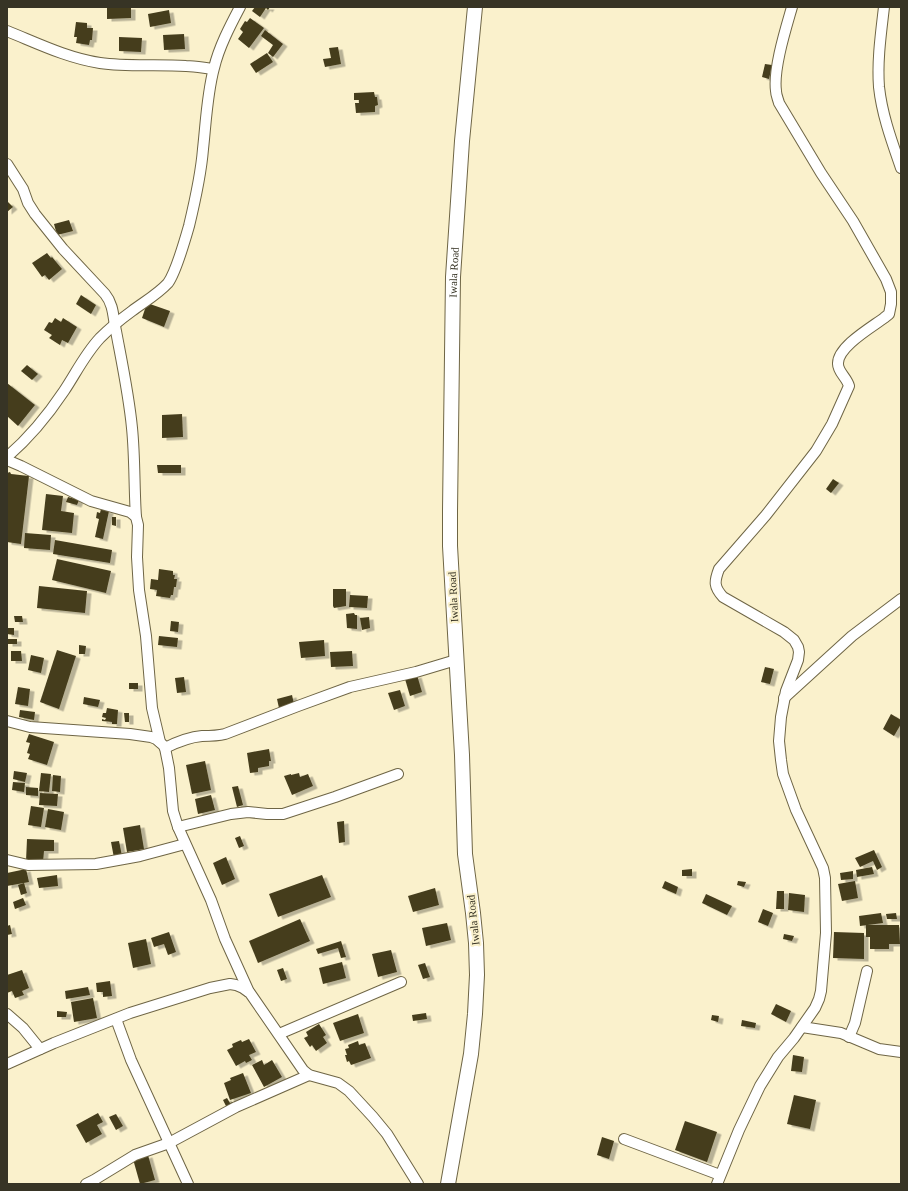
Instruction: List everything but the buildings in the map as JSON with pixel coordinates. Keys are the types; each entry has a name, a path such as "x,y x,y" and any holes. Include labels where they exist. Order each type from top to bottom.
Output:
{"street":[{"path":"7,457 37,428 56,403 89,351 100,338 131,311 160,291 173,274 188,227 200,175 213,69 227,32 240,7"},
{"name":"Iwala Road","path":"448,1184 471,1054 476,1014 477,975 476,943 465,854 450,546 454,277 463,134 475,7"},
{"path":"624,1139 718,1180 739,1130 760,1086 778,1057 816,1008 821,991 826,933 825,878 821,863 796,810 784,774 779,741 784,698 798,660 799,652 794,640 784,632 723,597 718,592 715,584 716,575 719,569 737,546 766,514 816,451 832,424 849,386 838,365 838,360 846,347 889,314 890,310 891,299 886,279 866,242 779,103 775,77 792,7"},
{"path":"884,7 878,70 879,88 883,108 901,168"},
{"path":"7,31 59,52 97,63 134,66 186,66 213,69"},
{"path":"7,164 23,189 28,203 35,214 63,249 86,272 110,300 112,306 132,430 136,517 138,525 137,557 139,590 146,636 152,708 169,768 173,811 185,844 210,900 225,939 250,993 303,1070 309,1075 338,1083 349,1091 387,1134 418,1184"},
{"path":"7,460 91,501 130,512 136,517"},
{"path":"784,698 846,641 901,599"},
{"path":"7,721 30,728 130,734 151,737 162,745 201,736 216,736 225,734 350,687 416,672 456,660"},
{"path":"178,826 236,813 248,812 274,815 283,814 398,774"},
{"path":"7,860 28,864 96,864 140,856 185,844"},
{"path":"849,1037 855,1023 867,971"},
{"path":"279,1034 401,982"},
{"path":"7,1064 116,1018 196,993 224,985 236,985 250,993"},
{"path":"7,1014 23,1028 40,1049"},
{"path":"116,1018 131,1060 188,1184"},
{"path":"802,1027 841,1034 879,1049 901,1052"},
{"path":"86,1184 135,1155 169,1143 236,1107 309,1075"}]}
